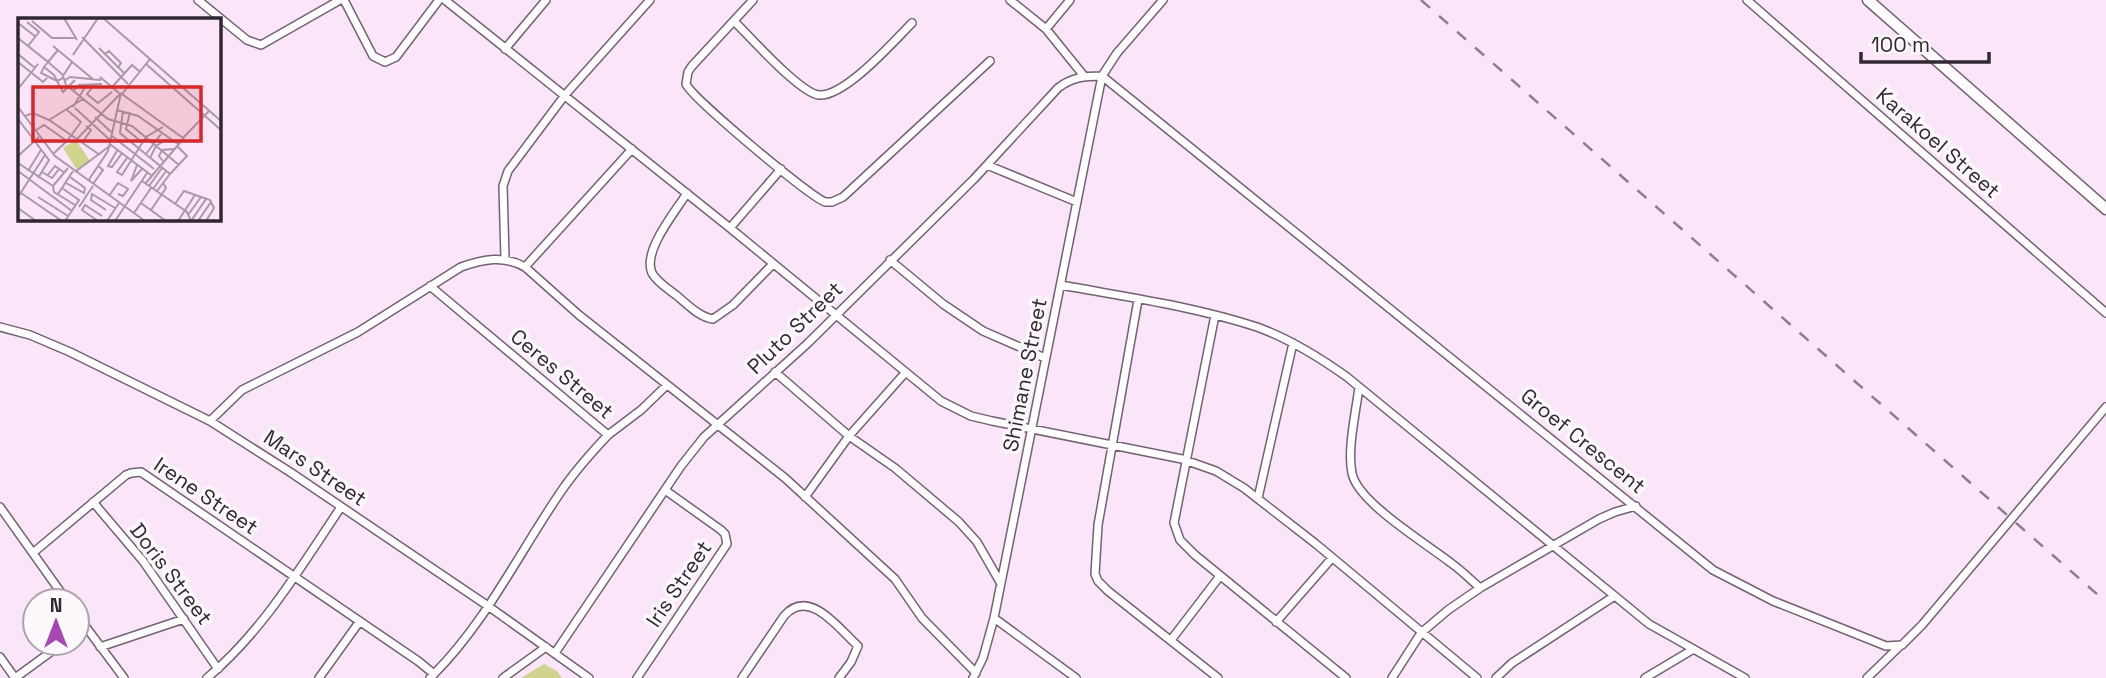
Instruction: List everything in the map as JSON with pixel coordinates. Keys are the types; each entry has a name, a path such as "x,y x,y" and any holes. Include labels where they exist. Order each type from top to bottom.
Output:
{"main road":[{"path":"1868,0 2106,209"}],"street":[{"path":"198,0 247,40 261,45 342,0 373,56 385,62 396,57 439,0"},
{"path":"445,0 941,401 992,421 1188,460 1216,471 1258,498 1478,678"},
{"path":"505,49 546,0"},
{"path":"505,258 505,178 565,95 650,0"},
{"path":"753,0 692,66 686,84 700,102 821,201 828,203 836,201 990,61"},
{"path":"1010,0 1046,29 1084,76"},
{"path":"1046,29 1070,0"},
{"path":"1102,76 1117,53 1163,0"},
{"name":"Karakoel Street","path":"1747,0 2106,313"},
{"path":"734,21 802,87 822,95 837,91 912,23"},
{"name":"Pluto Street","path":"555,653 694,448 836,315 988,164 1058,88 1084,76 1102,76"},
{"name":"Shimane Street","path":"974,675 988,642 994,618 1102,76"},
{"name":"Groef Crescent","path":"1102,76 1713,570 1746,589 1852,634 1886,646 1902,645"},
{"path":"525,267 632,149"},
{"path":"988,164 1077,202"},
{"path":"730,228 781,169"},
{"path":"687,193 654,245 650,269 660,282 702,315 713,319 733,305 773,264"},
{"path":"210,421 242,390 358,332 461,267 505,258 525,267 562,301 785,478 895,579 922,618 974,675"},
{"path":"890,260 943,304 983,331 1045,358"},
{"path":"1061,285 1215,315 1258,328 1321,359 1359,387 1613,597 1649,624 1745,678"},
{"name":"Ceres Street","path":"430,286 608,435 561,491 488,606 432,676"},
{"path":"1138,300 1098,525 1095,574 1108,591 1218,678"},
{"path":"1215,315 1188,460 1176,506 1175,531 1184,545 1220,576 1346,678"},
{"name":"Mars Street","path":"0,327 30,335 70,352 210,421 488,606 589,678"},
{"path":"1258,498 1293,343"},
{"path":"775,372 849,436 895,468 959,522 977,542 1001,583"},
{"path":"805,497 849,436 905,373"},
{"path":"608,435 641,411 667,385"},
{"path":"1359,387 1351,465 1354,481 1368,499 1397,524 1454,565 1480,588"},
{"path":"1867,678 1922,625 2106,407"},
{"name":"Irene Street","path":"34,552 125,475 141,472 360,621 432,676"},
{"name":"Iris Street","path":"637,678 727,544 725,534 721,530 665,490"},
{"name":"Doris Street","path":"93,502 143,561 218,669"},
{"path":"1392,678 1422,633 1480,588 1599,519 1636,506"},
{"path":"0,507 58,587"},
{"path":"207,678 257,629 341,507"},
{"path":"1276,622 1332,558"},
{"path":"1171,640 1220,576"},
{"path":"1496,678 1512,663 1613,597"},
{"path":"742,678 784,616 790,609 801,605 821,612 858,646 851,662 839,678"},
{"path":"100,647 184,618"},
{"path":"994,618 1076,678"},
{"path":"319,678 360,621"},
{"path":"91,635 124,678"},
{"path":"503,678 546,647"},
{"path":"1645,678 1692,650"},
{"path":"0,657 15,678 44,657"}],"green space":[{"path":"544,664 557,671 562,678 521,678"}],"railway":[{"path":"1421,0 2106,602"}]}
